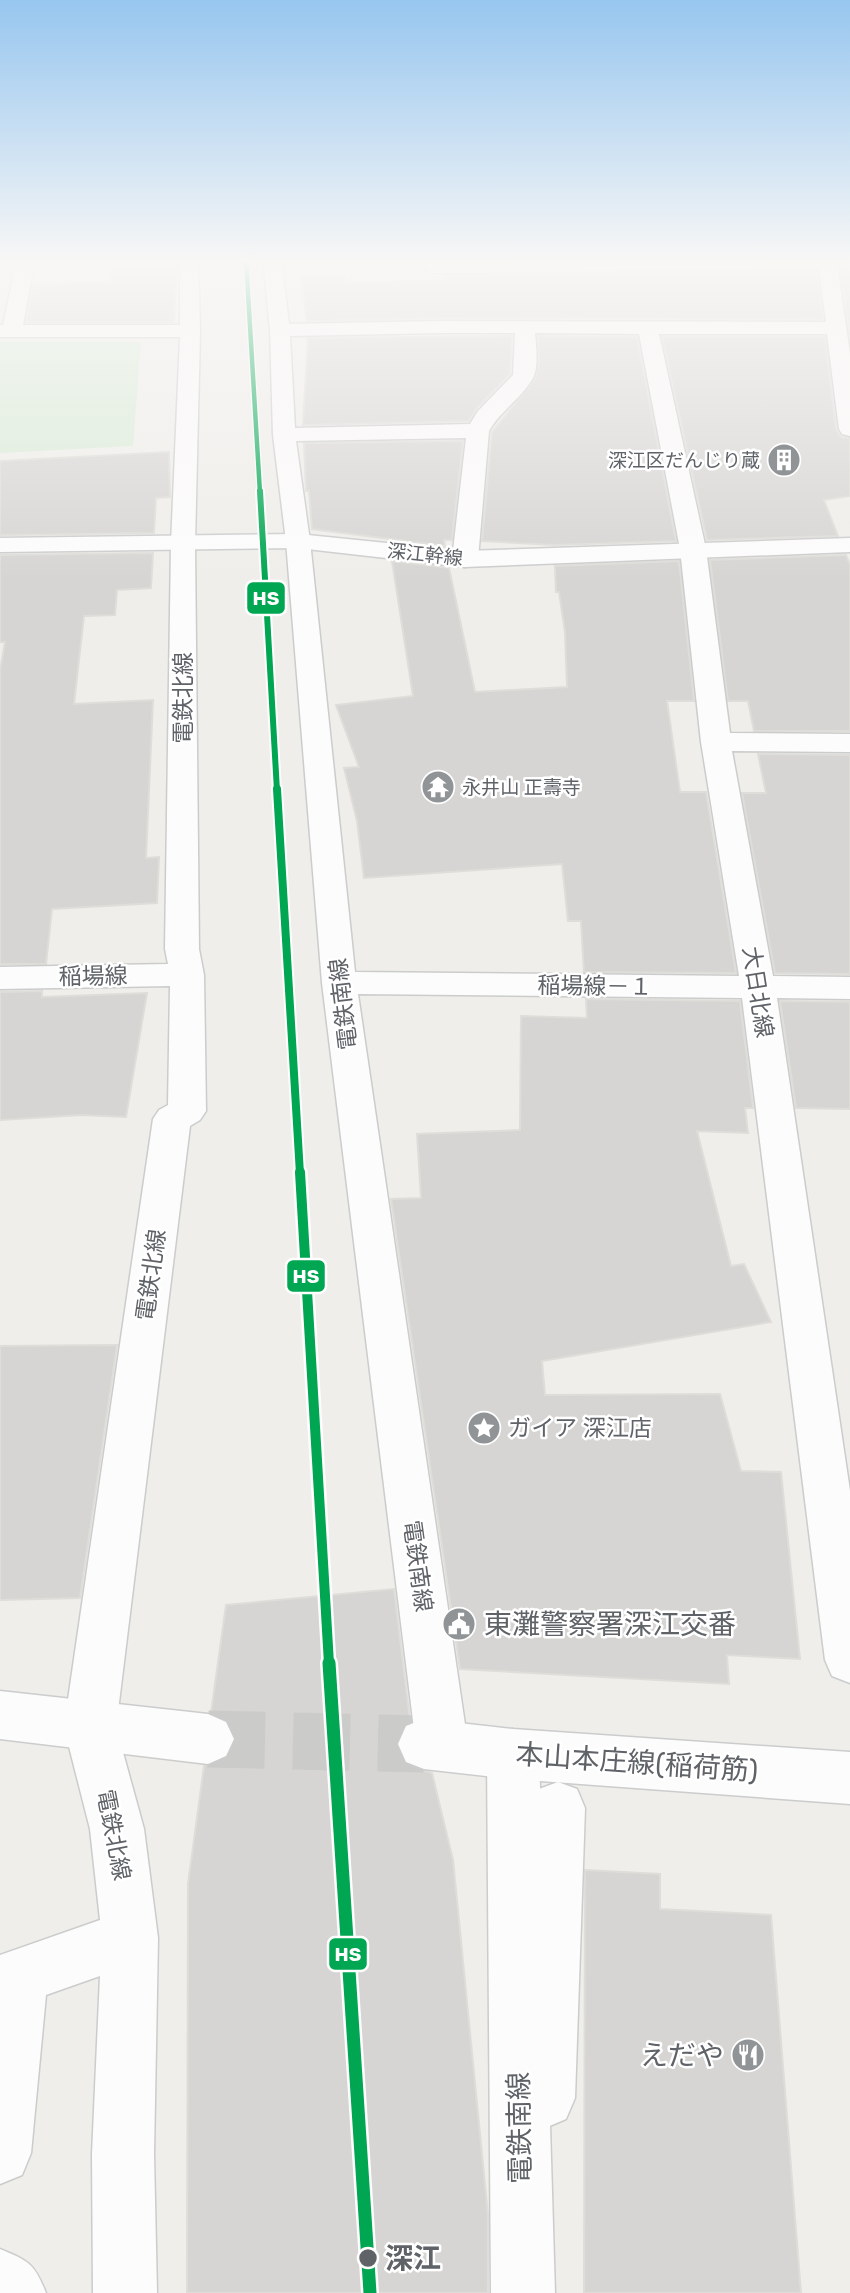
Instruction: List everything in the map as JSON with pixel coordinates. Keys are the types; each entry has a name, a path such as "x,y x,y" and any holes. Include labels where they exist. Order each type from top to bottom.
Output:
{"street":[{"name":"電鉄北線","path":"125,2293 122,2154 130,1938 117,1829 90,1727 172,1119 187,1111 187,975 182,949 183,544 189,366"},
{"name":"電鉄南線","path":"281,366 284,435 298,541 339,983 433,1745"},
{"path":"466,559 478,431 486,416 523,377 525,366"},
{"name":"大日北線","path":"656,366 693,549 716,742 758,987 850,1660"},
{"path":"842,366 850,429"},
{"path":"284,435 478,431"},
{"name":"深江幹線","path":"0,545 298,541 466,559 850,545"},
{"path":"716,742 850,743"},
{"name":"稲場線","path":"0,978 187,975"},
{"name":"稲場線－１","path":"339,983 850,988"},
{"path":"0,1715 208,1739"},
{"name":"本山本庄線(稲荷筋)","path":"433,1745 513,1754 850,1778"},
{"name":"電鉄南線","path":"513,1754 523,2293"},
{"path":"544,2293 544,2131 558,1808"},
{"path":"0,2153 19,1976 130,1938"},
{"path":"0,2281 14,2293"}],"green space":[{"path":"0,366 139,366 133,446 0,453"}],"building":[{"path":"306,366 510,366 510,374 476,409 469,421 303,425"},
{"path":"538,366 643,366 676,541 554,545 482,541 492,432 535,379"},
{"path":"668,366 828,366 836,429 841,437 850,438 850,496 824,500 838,536 707,540"},
{"path":"463,441 452,540 444,540 445,546 312,529 309,491 306,491 304,443"},
{"path":"169,452 170,497 156,498 154,533 0,535 0,461"},
{"path":"153,553 151,588 117,590 115,615 84,616 74,704 153,700 146,858 159,857 157,903 52,909 46,964 0,964 0,671 5,642 0,642 0,555"},
{"path":"846,555 850,565 850,731 754,731 748,701 728,701 710,560"},
{"path":"392,561 449,568 475,692 567,687 565,632 559,592 556,592 555,566 679,561 694,701 667,701 680,792 706,792 736,973 584,972 581,921 568,921 562,864 364,878 357,821 344,768 359,767 336,705 413,696"},
{"path":"758,754 850,755 850,974 775,973 742,793 766,793"},
{"path":"42,991 42,997 147,993 126,1117 81,1115 0,1120 0,992"},
{"path":"586,999 740,1001 753,1108 745,1108 748,1133 697,1131 731,1266 744,1264 771,1322 542,1361 545,1395 720,1394 741,1471 781,1472 800,1659 727,1655 729,1684 460,1669 391,1199 421,1198 417,1134 520,1130 521,1016 587,1018"},
{"path":"780,1001 850,1002 850,1109 796,1108"},
{"path":"117,1345 80,1598 0,1600 0,1346"},
{"path":"394,1589 410,1721 404,1725 396,1745 405,1764 432,1773 453,1860 488,2215 488,2293 187,2293 188,1884 204,1766 227,1758 236,1740 228,1721 211,1713 226,1605"},
{"path":"585,1870 660,1874 660,1909 771,1915 801,2293 584,2293"}],"tunnel":[{"path":"208,1739 424,1744"}],"transit line":[{"name":"HS","path":"252,366 326,1619 370,2293"}],"place":[{"name":"深江区だんじり蔵","path":"784,460"},
{"name":"永井山 正壽寺","path":"438,787"},
{"name":"ガイア 深江店","path":"484,1428"},
{"name":"東灘警察署深江交番","path":"459,1624"},
{"name":"えだや","path":"748,2055"},
{"name":"深江","path":"368,2258"}]}
